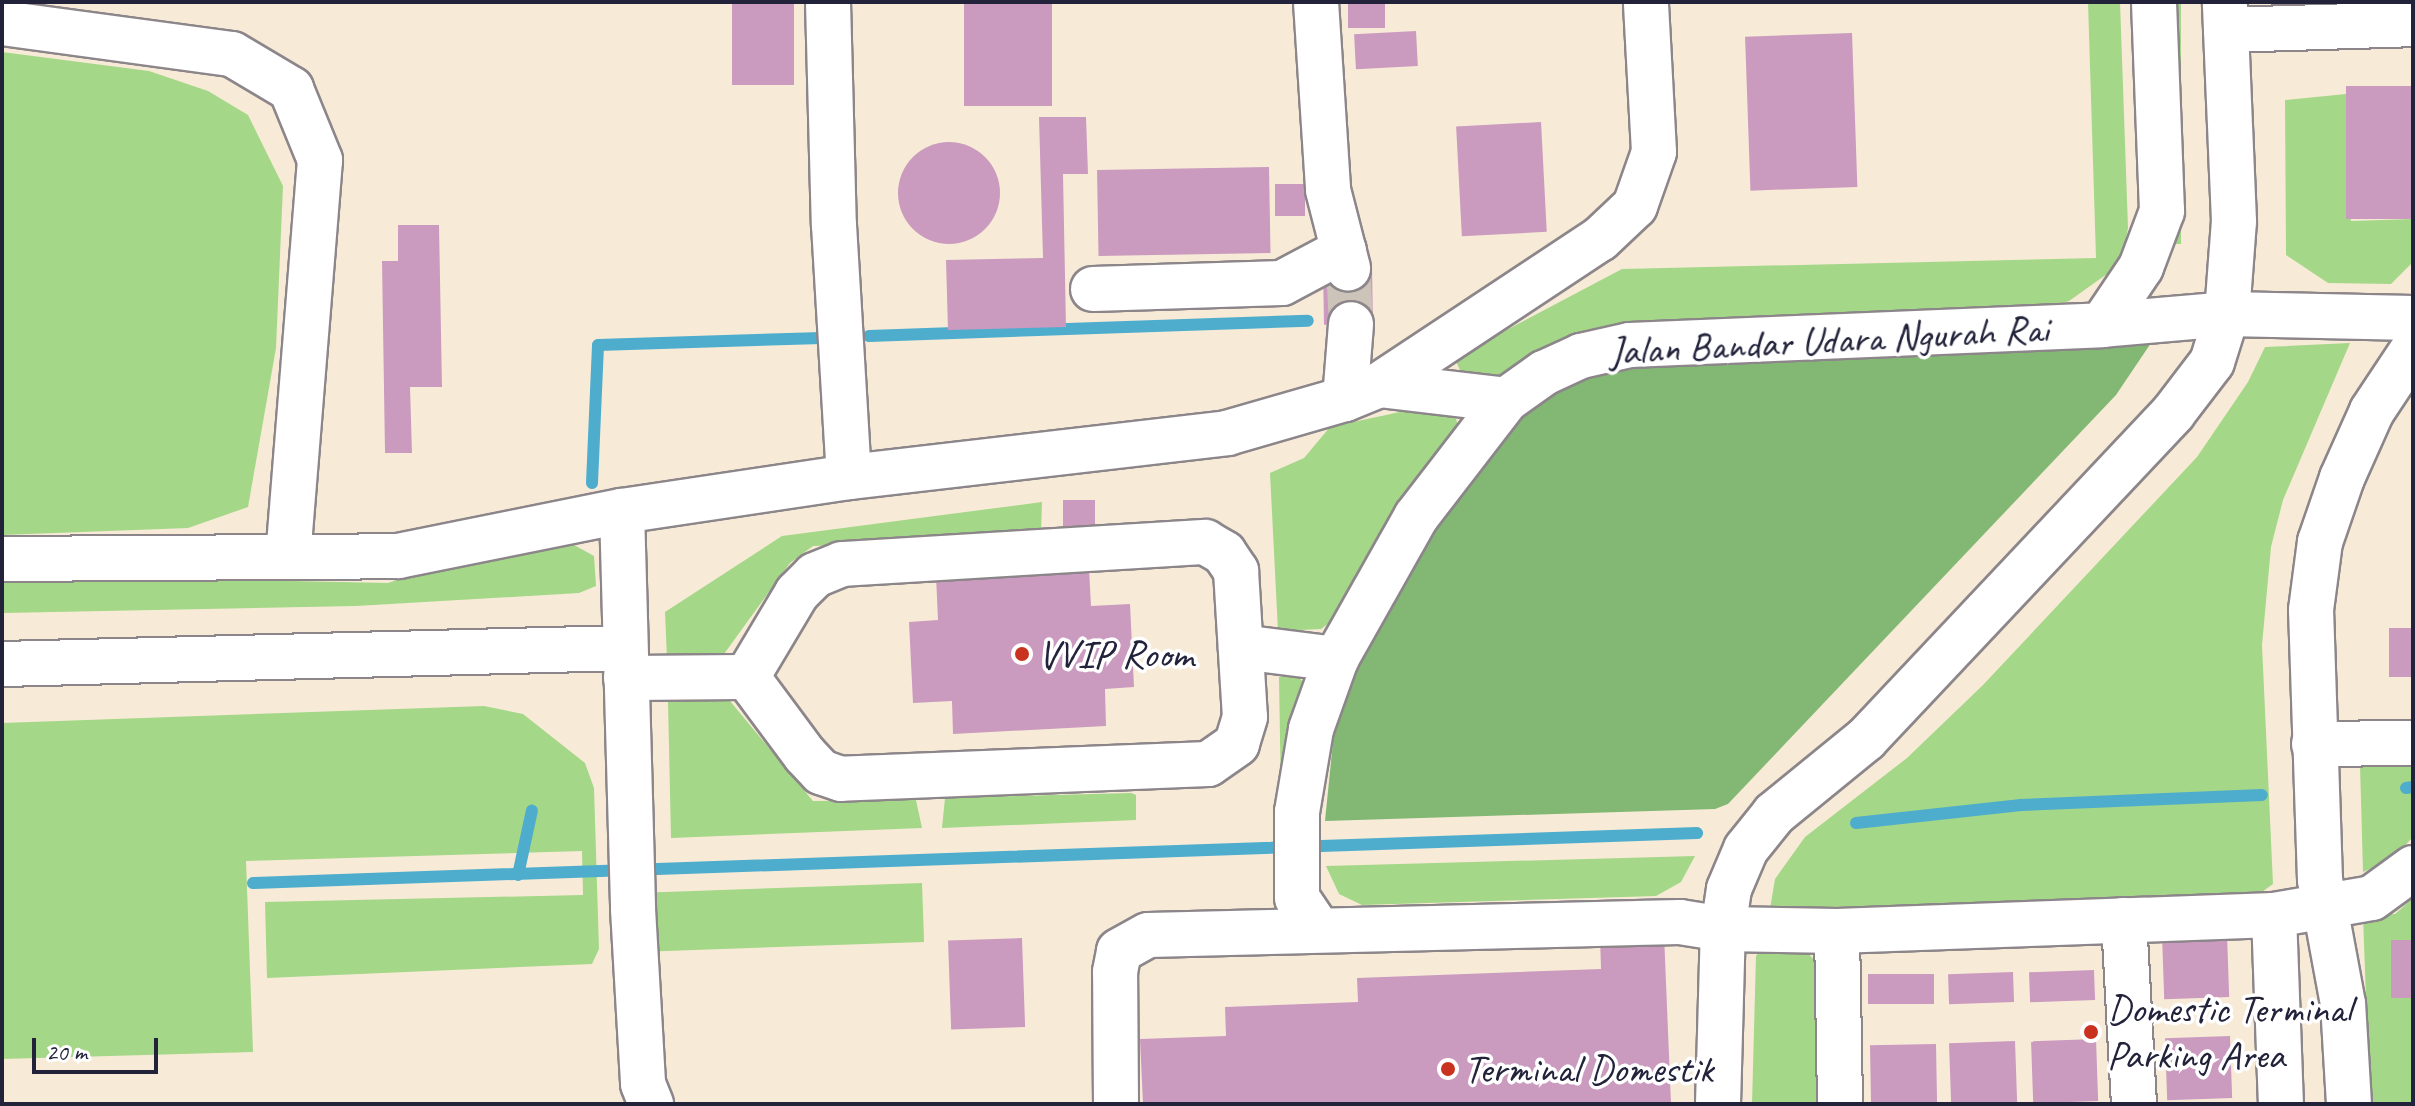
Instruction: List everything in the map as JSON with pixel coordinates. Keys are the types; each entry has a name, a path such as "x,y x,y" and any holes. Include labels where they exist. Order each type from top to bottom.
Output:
{"street":[{"path":"828,2 834,225 849,477"},
{"path":"1093,289 1282,283 1346,259 1328,190 1316,2"},
{"path":"2,559 288,554 398,556 622,511 849,477 1227,433 1362,392 1600,239 1635,206 1654,152 1646,2"},
{"name":"Jalan Bandar Udara Ngurah Rai","path":"1318,929 1297,898 1294,873 1297,812 1311,729 1336,659 1416,517 1506,400 1581,356 1630,345 2102,325 2141,267 2162,211 2154,2"},
{"path":"1718,1104 1723,929 1729,889 1746,849 1774,814 1866,739 2173,413 2212,362 2227,314 2234,221 2225,16 2413,24"},
{"path":"2,23 232,54 291,89 320,160 288,554"},
{"path":"2102,325 2227,314 2413,318"},
{"path":"1351,324 1362,392"},
{"path":"2349,1104 2343,1004 2324,908 2314,744 2311,610 2320,542 2372,411 2413,349"},
{"path":"1362,392 1506,400"},
{"path":"622,511 633,909 643,1084 651,1104"},
{"path":"2,664 626,663 747,677 805,755 821,772 841,779 1208,764 1237,744 1245,717 1236,571 1224,553 1205,542 864,563 815,575 797,593 747,677"},
{"path":"1241,647 1336,659"},
{"path":"2314,744 2413,743"},
{"path":"1116,1104 1115,972 1119,951 1131,941 1148,935 1680,922 1723,929 1837,931 2274,915 2372,898 2413,868"},
{"path":"2274,915 2281,1104"},
{"path":"2124,920 2134,1104"},
{"path":"1837,931 1840,1104"}],"green space":[{"path":"2088,2 2120,2 2128,228 2123,253 2107,274 2069,301 2042,309 1495,377 1462,375 1456,361 1482,343 1622,269 2096,258"},
{"path":"2167,2 2181,2 2181,244 2167,244"},
{"path":"2,52 149,71 208,91 248,115 283,186 276,348 248,507 188,528 2,535"},
{"path":"2346,94 2351,221 2413,219 2413,262 2391,284 2328,283 2286,255 2285,100"},
{"path":"2151,343 2116,395 1728,804 1715,809 1325,821 1337,702 1351,656 1457,488 1541,396 1591,368"},
{"path":"2350,343 2283,500 2271,547 2262,645 2273,884 2259,894 1770,909 1775,879 1805,837 1907,758 1983,685 2197,457 2248,382 2265,347"},
{"path":"1414,409 1455,415 1459,430 1338,616 1321,629 1278,631 1270,473 1304,458 1330,427"},
{"path":"1042,502 1041,532 1029,540 813,546 790,563 724,654 667,659 665,612 782,536"},
{"path":"574,545 594,556 596,586 579,593 356,606 2,613 2,575 388,583 465,558"},
{"path":"1279,677 1298,677 1311,689 1281,798"},
{"path":"668,701 730,701 813,801 916,800 922,828 671,838"},
{"path":"484,706 523,714 585,763 594,788 599,949 592,964 267,978 265,902 583,895 582,851 246,861 253,1052 2,1059 2,723"},
{"path":"2413,763 2413,837 2391,860 2363,872 2360,765"},
{"path":"1136,795 1136,820 942,828 945,798"},
{"path":"1695,856 1681,882 1656,896 1362,905 1339,894 1326,866"},
{"path":"922,883 924,942 645,952 643,893"},
{"path":"2413,898 2413,1104 2370,1104 2363,917 2395,914"},
{"path":"1803,947 1814,960 1817,1104 1752,1104 1756,956 1760,951"}],"building":[{"path":"732,2 794,2 794,85 732,85"},
{"path":"964,2 1052,2 1052,106 964,106"},
{"path":"1348,2 1385,2 1385,28 1348,28"},
{"path":"1416,31 1418,66 1356,69 1354,34"},
{"path":"1852,33 1857,187 1750,191 1745,37"},
{"path":"2346,86 2413,86 2413,219 2346,219"},
{"path":"1039,117 1086,117 1088,174 1063,174 1066,327 948,330 946,260 1043,258"},
{"path":"1541,122 1547,232 1462,236 1456,126"},
{"path":"949,142 968,146 985,157 996,174 1000,193 996,212 985,229 968,240 949,244 930,240 913,229 902,212 898,193 902,174 913,157 930,146"},
{"path":"1269,167 1271,253 1099,256 1097,170"},
{"path":"1275,184 1305,184 1305,216 1275,216"},
{"path":"398,225 439,225 442,387 410,387 412,453 385,453 382,261 398,261"},
{"path":"1372,267 1373,324 1324,325 1323,268"},
{"path":"1063,500 1095,500 1095,528 1063,528"},
{"name":"VVIP Room","path":"1089,568 1091,606 1130,604 1134,687 1105,689 1106,726 953,734 952,701 913,703 909,622 938,620 936,576"},
{"path":"2389,628 2413,628 2413,677 2389,677"},
{"name":"Terminal Domestik","path":"1664,934 1671,1104 1143,1104 1140,1039 1226,1036 1225,1007 1358,1002 1357,978 1601,969 1600,936"},
{"path":"2227,934 2229,997 2164,999 2162,936"},
{"path":"1022,938 1025,1027 951,1030 948,941"},
{"path":"2391,940 2413,940 2413,998 2391,998"},
{"path":"2094,970 2095,1000 2030,1002 2029,972"},
{"path":"2013,972 2014,1002 1949,1004 1948,974"},
{"path":"1868,974 1934,974 1934,1004 1868,1004"},
{"path":"2230,1036 2232,1098 2167,1100 2165,1038"},
{"path":"2096,1039 2098,1101 2033,1103 2031,1041"},
{"path":"2015,1041 2017,1103 1951,1104 1949,1043"},
{"path":"1936,1044 1937,1104 1871,1104 1870,1045"}],"waterway":[{"path":"869,336 1308,321"},
{"path":"592,483 598,345 822,338"},
{"path":"2406,788 2413,787"},
{"path":"1856,823 2021,805 2262,795"},
{"path":"518,875 532,810"},
{"path":"253,883 1697,833"}],"tunnel":[{"path":"1348,268 1351,324"}],"place":[{"name":"VVIP Room","path":"1022,654"},
{"name":"Domestic Terminal Parking Area","path":"2091,1032"},
{"name":"Terminal Domestik","path":"1448,1069"}]}
